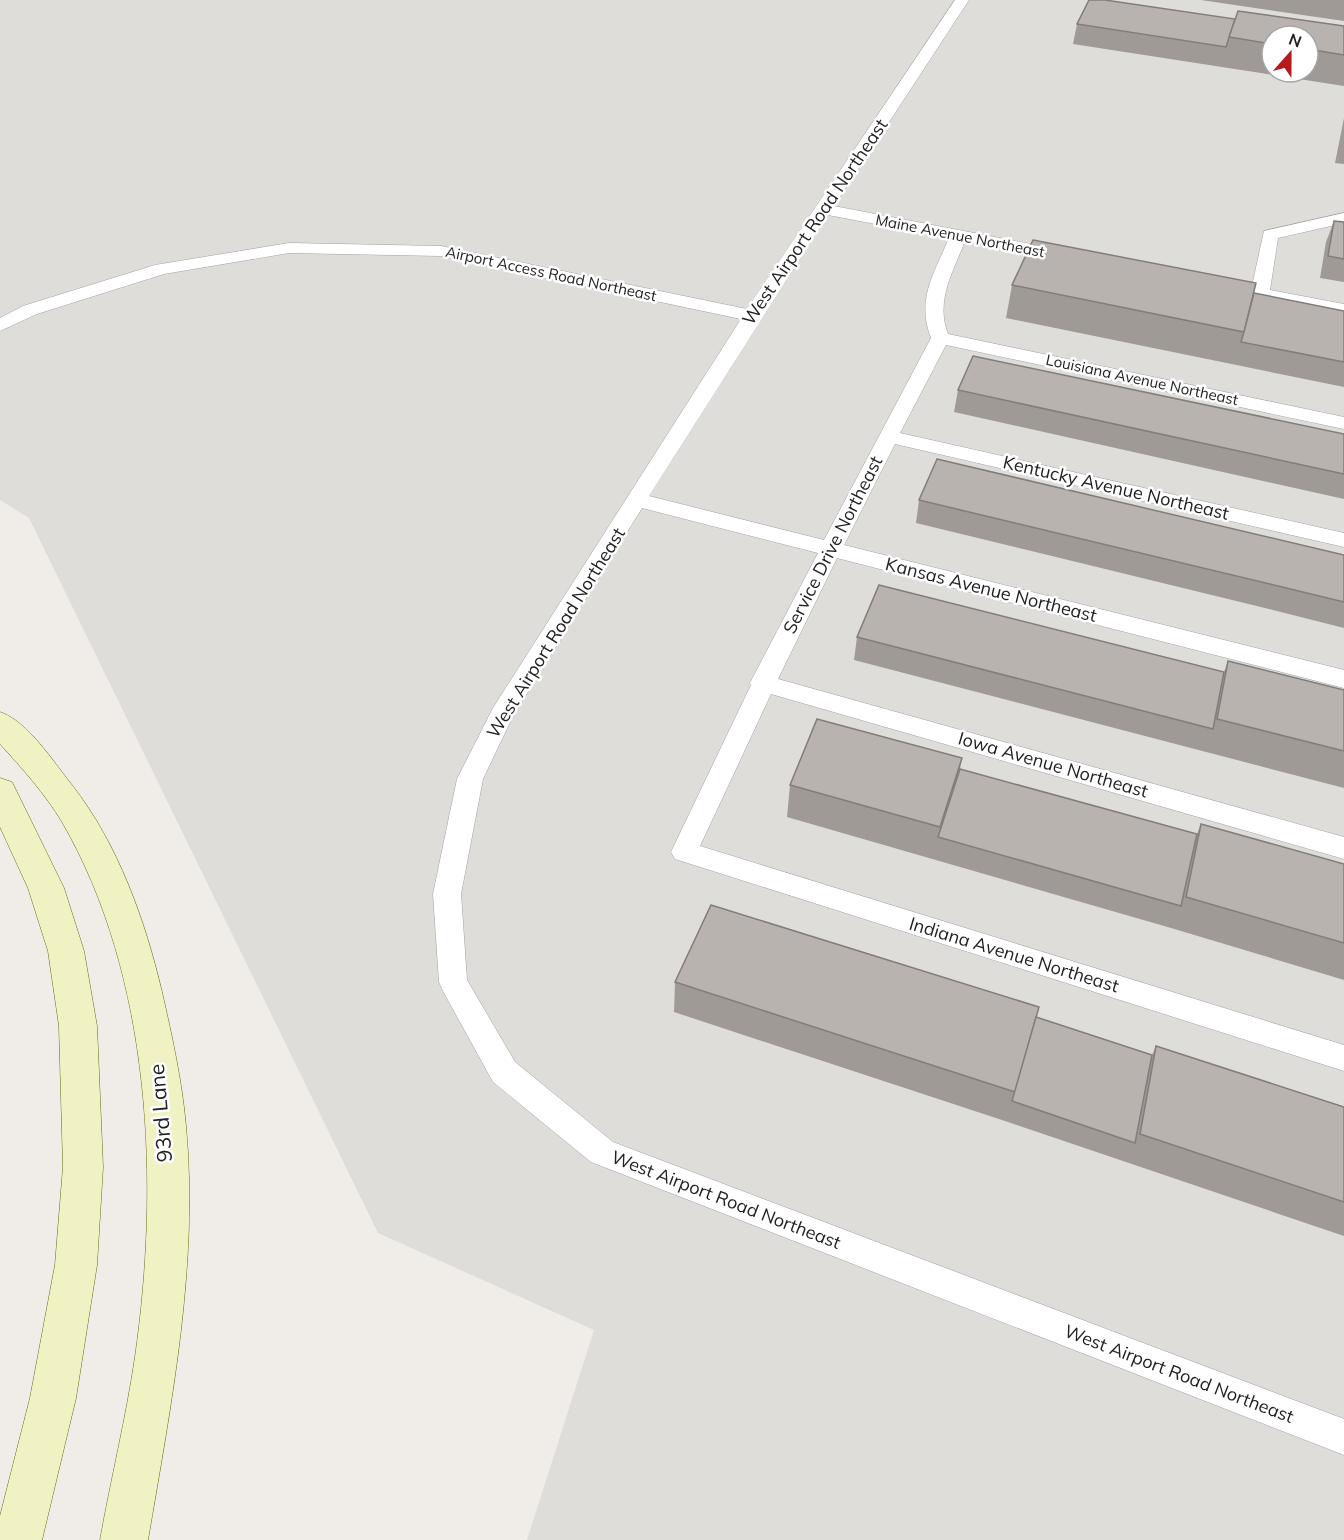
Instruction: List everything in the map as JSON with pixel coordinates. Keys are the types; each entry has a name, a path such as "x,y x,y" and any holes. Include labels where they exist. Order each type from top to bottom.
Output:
{"street":[{"name":"93rd Lane","path":"0,723 29,754 74,813 111,883 135,955 155,1048 166,1126 168,1232 157,1357 123,1540"},
{"path":"0,791 46,888 66,951 78,1026 83,1167 76,1265 53,1398 18,1540"}],"lane":[{"name":"West Airport Road Northeast","path":"962,0 752,316 502,714 470,779 447,894 453,982 504,1072 602,1152 1344,1437"},
{"name":"Maine Avenue Northeast","path":"824,209 1074,258"},
{"path":"1260,293 1270,235 1344,218"},
{"path":"940,338 933,320 934,297 959,235"},
{"name":"Airport Access Road Northeast","path":"0,325 30,310 161,269 289,248 441,251 752,316"},
{"path":"1202,282 1344,310"},
{"name":"Louisiana Avenue Northeast","path":"940,338 1344,423"},
{"name":"Service Drive Northeast","path":"684,852 762,683 829,549 940,338"},
{"name":"Kentucky Avenue Northeast","path":"888,436 1344,540"},
{"name":"Kansas Avenue Northeast","path":"637,500 1344,679"},
{"name":"Iowa Avenue Northeast","path":"762,683 1344,848"},
{"name":"Indiana Avenue Northeast","path":"684,852 1344,1058"}],"shaded area":[{"path":"0,0 1344,0 1344,1540 527,1540 594,1330 378,1233 29,518 0,500"}],"building":[{"path":"1089,0 1105,0 1235,19 1226,47 1077,24"},
{"path":"1238,11 1344,26 1344,55 1320,51 1320,24 1260,24 1260,42 1229,37"},
{"path":"1334,221 1344,222 1344,259 1328,256"},
{"path":"1033,240 1256,283 1244,332 1012,285"},
{"path":"1254,293 1344,311 1344,362 1241,342"},
{"path":"973,356 1344,434 1344,474 958,390"},
{"path":"937,459 1344,555 1344,602 919,500"},
{"path":"879,585 1224,672 1213,729 857,637"},
{"path":"1228,661 1344,690 1344,751 1217,719"},
{"path":"817,719 962,758 940,827 790,785"},
{"path":"960,769 1197,834 1181,906 938,837"},
{"path":"1201,824 1344,864 1344,943 1186,897"},
{"path":"711,905 1039,1007 1015,1092 675,982"},
{"path":"1036,1017 1152,1055 1135,1143 1012,1101"},
{"path":"1156,1046 1344,1107 1344,1202 1140,1134"}]}
